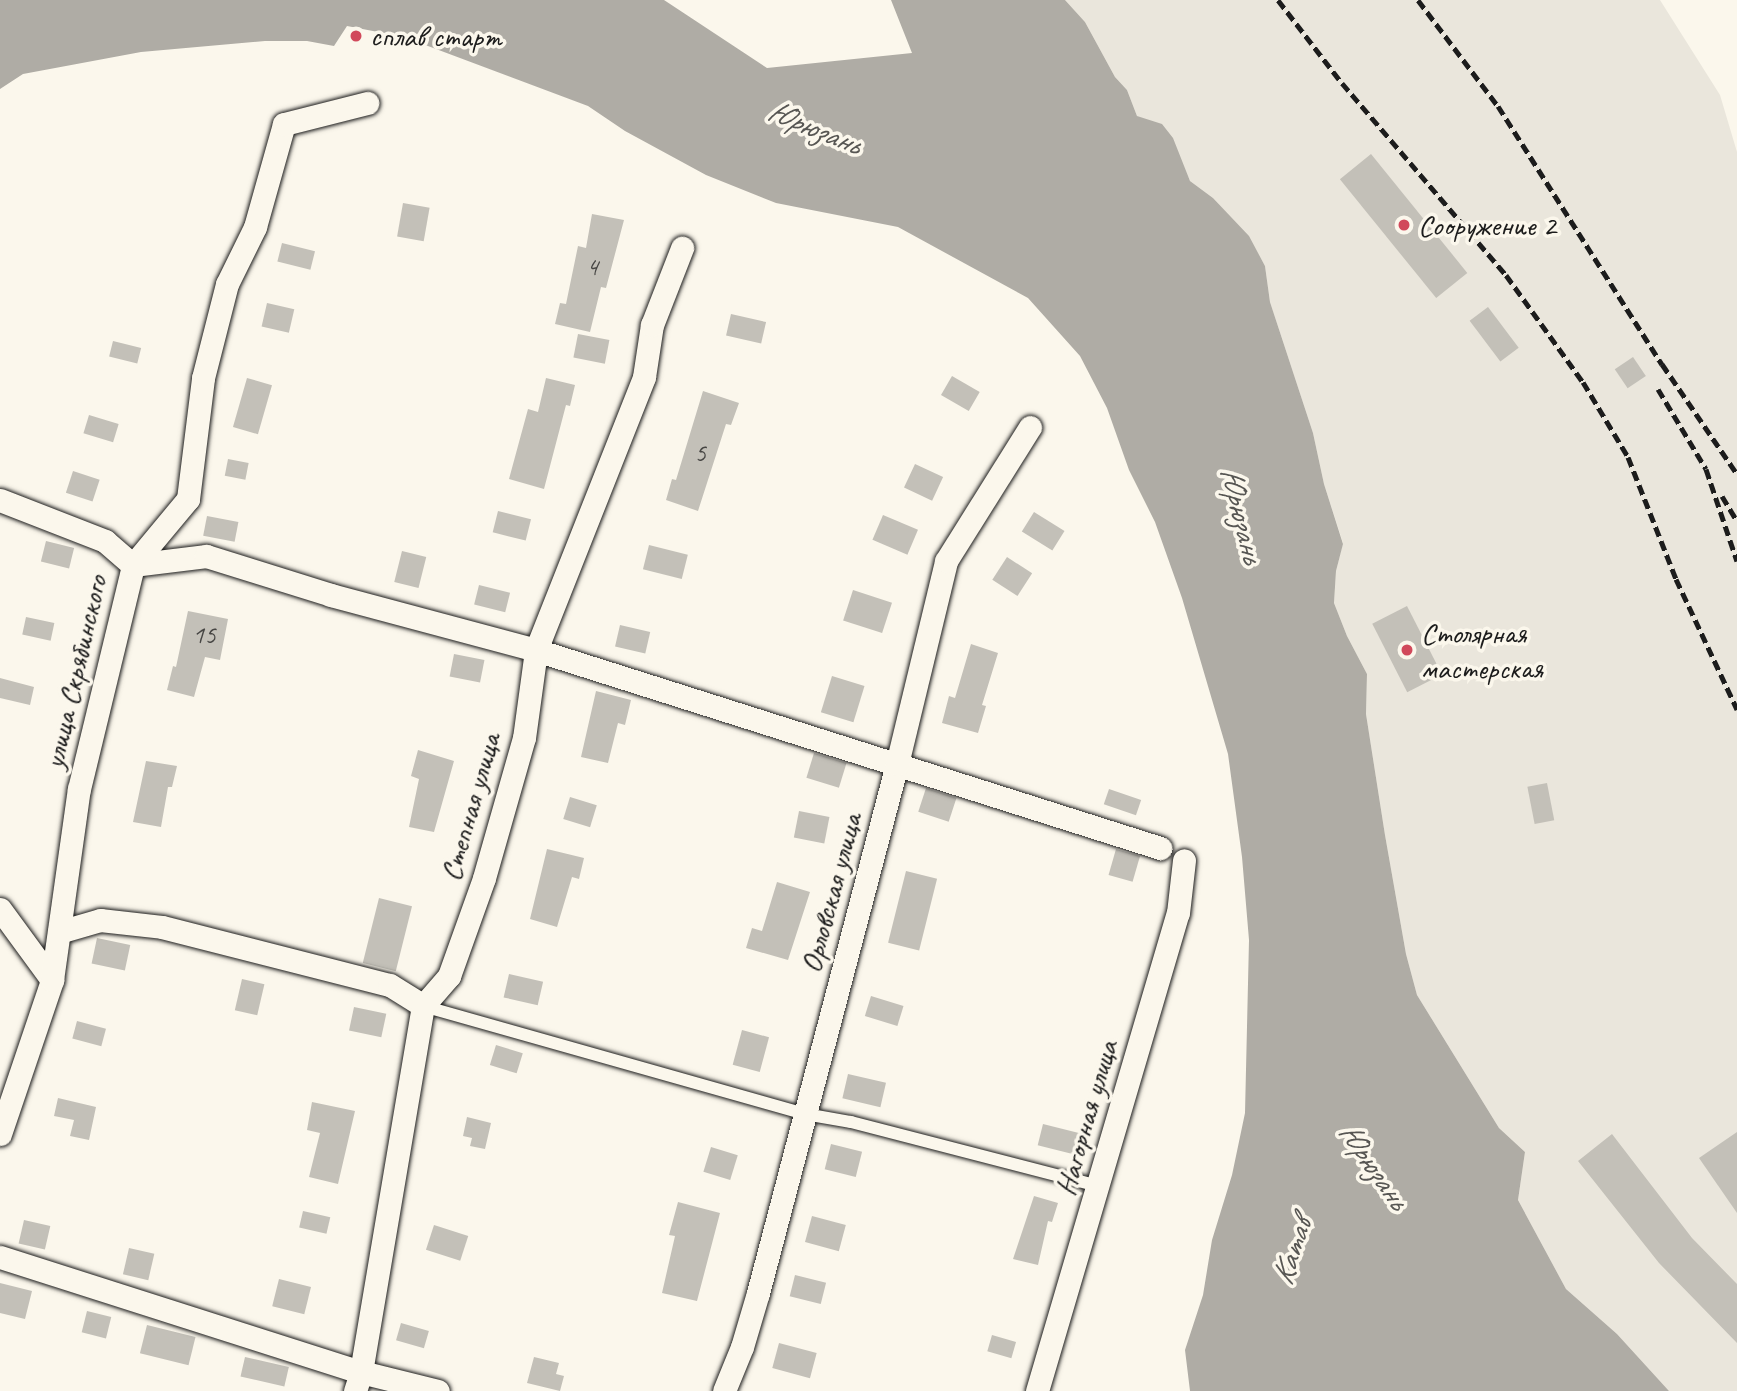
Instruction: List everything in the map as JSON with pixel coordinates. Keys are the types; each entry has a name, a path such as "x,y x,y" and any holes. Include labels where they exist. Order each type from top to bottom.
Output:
{"street":[{"name":"улица Скрябинского","path":"0,1134 52,980 79,789 132,565 188,499 203,378 227,284 255,227 285,124 367,103"},
{"name":"Степная улица","path":"423,1006 449,976 484,877 524,738 536,650 644,377 652,325 682,248"},
{"name":"Орловская улица","path":"723,1391 750,1320 897,764 946,561 1030,427"},
{"path":"0,500 105,541 132,565 205,556 331,595 536,650 1160,848"},
{"name":"Нагорная улица","path":"1037,1391 1178,913 1184,860"},
{"path":"0,909 52,980"},
{"path":"59,932 100,920 162,927 390,985 423,1006 358,1382"},
{"path":"0,1257 358,1382 438,1391"}],"lane":[{"path":"423,1006 805,1114 850,1122 1099,1186"}],"shaded area":[{"path":"1065,0 1660,0 1720,95 1737,152 1737,1391 1669,1391 1617,1334 1566,1289 1518,1200 1525,1152 1499,1128 1417,995 1406,954 1366,714 1367,674 1347,636 1334,603 1336,571 1343,543 1324,484 1313,433 1270,302 1265,266 1248,236 1213,198 1190,181 1181,162 1137,116 1127,90 1115,77 1085,22"}],"water":[{"path":"0,0 664,0 767,68 912,53 891,0 1065,0 1085,22 1115,77 1127,90 1137,116 1162,124 1173,138 1190,181 1213,198 1249,236 1265,266 1270,302 1313,433 1324,484 1343,544 1336,571 1334,603 1347,636 1367,674 1366,714 1406,954 1417,995 1499,1128 1525,1152 1518,1200 1566,1289 1617,1334 1669,1391 1190,1391 1185,1350 1203,1295 1212,1240 1232,1175 1245,1113 1249,940 1242,857 1228,754 1182,598 1155,522 1129,470 1107,408 1080,356 1028,298 898,227 776,203 706,175 625,131 588,106 404,37 347,26 334,46 307,41 265,41 141,52 23,74 0,89"}],"building":[{"name":"Сооружение 2","path":"1371,154 1467,273 1436,298 1340,179"},
{"path":"403,203 430,208 424,241 397,236"},
{"path":"592,214 624,220 606,288 601,287 590,332 555,324 560,303 566,304 578,246 586,248"},
{"path":"282,243 315,251 310,270 277,261"},
{"path":"267,303 294,309 289,333 262,326"},
{"path":"1488,307 1519,348 1500,362 1470,321"},
{"path":"731,314 766,322 761,344 726,335"},
{"path":"578,334 609,340 605,364 573,358"},
{"path":"113,341 141,348 137,364 109,357"},
{"path":"1633,357 1646,376 1628,388 1615,369"},
{"path":"952,376 980,392 969,411 941,395"},
{"path":"247,378 272,385 258,434 233,427"},
{"path":"546,378 575,385 570,406 566,405 544,489 509,479 528,409 538,412"},
{"path":"703,391 739,403 731,425 726,424 698,511 666,500 672,479 676,480"},
{"path":"89,415 119,424 113,442 83,433"},
{"path":"228,459 249,463 245,480 225,476"},
{"path":"915,464 943,477 932,501 904,488"},
{"path":"73,471 100,480 93,502 66,493"},
{"path":"498,511 531,519 526,541 493,532"},
{"path":"1034,512 1065,531 1052,551 1022,532"},
{"path":"883,515 918,530 907,555 872,540"},
{"path":"207,516 238,522 235,542 203,536"},
{"path":"46,541 74,548 69,568 41,561"},
{"path":"649,545 688,555 682,579 643,569"},
{"path":"402,551 426,557 419,588 394,582"},
{"path":"1007,557 1032,573 1017,596 992,580"},
{"path":"479,585 510,593 505,612 474,604"},
{"path":"853,590 892,603 882,633 843,620"},
{"name":"Столярная мастерская","path":"1407,606 1442,675 1407,692 1372,624"},
{"path":"188,611 228,619 220,660 205,657 194,697 167,690 173,666 176,667"},
{"path":"26,617 54,623 51,641 22,635"},
{"path":"620,625 650,632 645,653 615,646"},
{"path":"971,644 998,653 982,705 986,706 978,733 942,723 949,696 955,698"},
{"path":"454,654 484,660 480,682 450,677"},
{"path":"832,676 865,686 853,722 821,712"},
{"path":"0,678 34,687 30,705 0,698"},
{"path":"596,691 631,700 625,725 618,723 608,763 581,757"},
{"path":"418,750 454,761 434,832 409,827 419,779 411,776"},
{"path":"814,753 847,763 839,788 806,778"},
{"path":"146,761 177,766 172,787 168,787 161,827 133,822"},
{"path":"1547,783 1554,820 1535,824 1527,787"},
{"path":"926,788 956,798 949,822 918,812"},
{"path":"1109,789 1141,800 1136,815 1104,804"},
{"path":"570,797 597,805 590,827 563,819"},
{"path":"799,811 829,817 824,843 794,838"},
{"path":"547,849 584,858 579,879 572,877 557,927 530,919"},
{"path":"1116,849 1140,856 1133,882 1109,875"},
{"path":"906,871 937,879 919,951 888,943"},
{"path":"777,882 810,892 788,960 746,948 752,928 762,931"},
{"path":"379,898 412,906 396,971 363,963"},
{"path":"97,938 130,945 125,971 92,963"},
{"path":"509,974 543,982 538,1005 504,997"},
{"path":"242,979 264,984 257,1015 235,1010"},
{"path":"871,996 904,1006 897,1026 865,1016"},
{"path":"354,1007 386,1014 381,1037 349,1030"},
{"path":"77,1021 106,1029 101,1046 72,1038"},
{"path":"742,1030 769,1037 760,1072 733,1065"},
{"path":"496,1045 523,1053 517,1073 490,1065"},
{"path":"848,1074 886,1083 880,1107 842,1098"},
{"path":"58,1098 96,1107 89,1140 70,1136 74,1120 54,1116"},
{"path":"312,1102 355,1111 338,1184 309,1177 320,1133 307,1130"},
{"path":"467,1117 491,1123 485,1149 470,1146 472,1138 463,1136"},
{"path":"1043,1124 1080,1133 1075,1155 1038,1145"},
{"path":"1737,1132 1737,1213 1699,1158"},
{"path":"1612,1134 1692,1238 1737,1284 1737,1343 1659,1263 1578,1161"},
{"path":"831,1144 862,1152 856,1177 825,1169"},
{"path":"711,1147 738,1155 730,1180 703,1172"},
{"path":"1034,1196 1058,1203 1052,1222 1048,1221 1038,1265 1013,1259"},
{"path":"678,1202 720,1213 697,1301 662,1293 675,1236 669,1235"},
{"path":"303,1211 330,1217 326,1234 299,1228"},
{"path":"812,1216 846,1225 839,1251 805,1242"},
{"path":"24,1220 50,1226 45,1249 19,1243"},
{"path":"434,1225 468,1236 460,1261 426,1250"},
{"path":"129,1248 154,1254 148,1280 123,1274"},
{"path":"795,1275 826,1283 821,1304 790,1296"},
{"path":"279,1279 311,1287 304,1314 272,1306"},
{"path":"0,1283 32,1291 25,1319 0,1313"},
{"path":"87,1311 111,1317 106,1338 82,1332"},
{"path":"401,1323 429,1331 424,1348 396,1340"},
{"path":"147,1325 196,1337 188,1365 140,1353"},
{"path":"992,1335 1016,1342 1011,1358 987,1351"},
{"path":"779,1343 817,1353 810,1378 772,1368"},
{"path":"245,1357 289,1367 284,1387 241,1376"},
{"path":"534,1357 559,1363 556,1374 564,1376 560,1391 527,1383"}],"railway":[{"path":"1278,0 1342,83 1506,275 1583,382 1628,457 1676,579 1737,709"},
{"path":"1418,0 1498,106 1662,364 1737,474"},
{"path":"1658,389 1706,469 1737,561"},
{"path":"1722,496 1737,521"}],"place":[{"name":"сплав старт","path":"356,36"},
{"name":"Сооружение 2","path":"1404,225"},
{"name":"Столярная мастерская","path":"1407,650"}],"water label":[{"name":"Юрюзань","path":"814,128"},
{"name":"Юрюзань","path":"1241,515"},
{"name":"Юрюзань","path":"1373,1166"},
{"name":"Катав","path":"1292,1252"}]}
